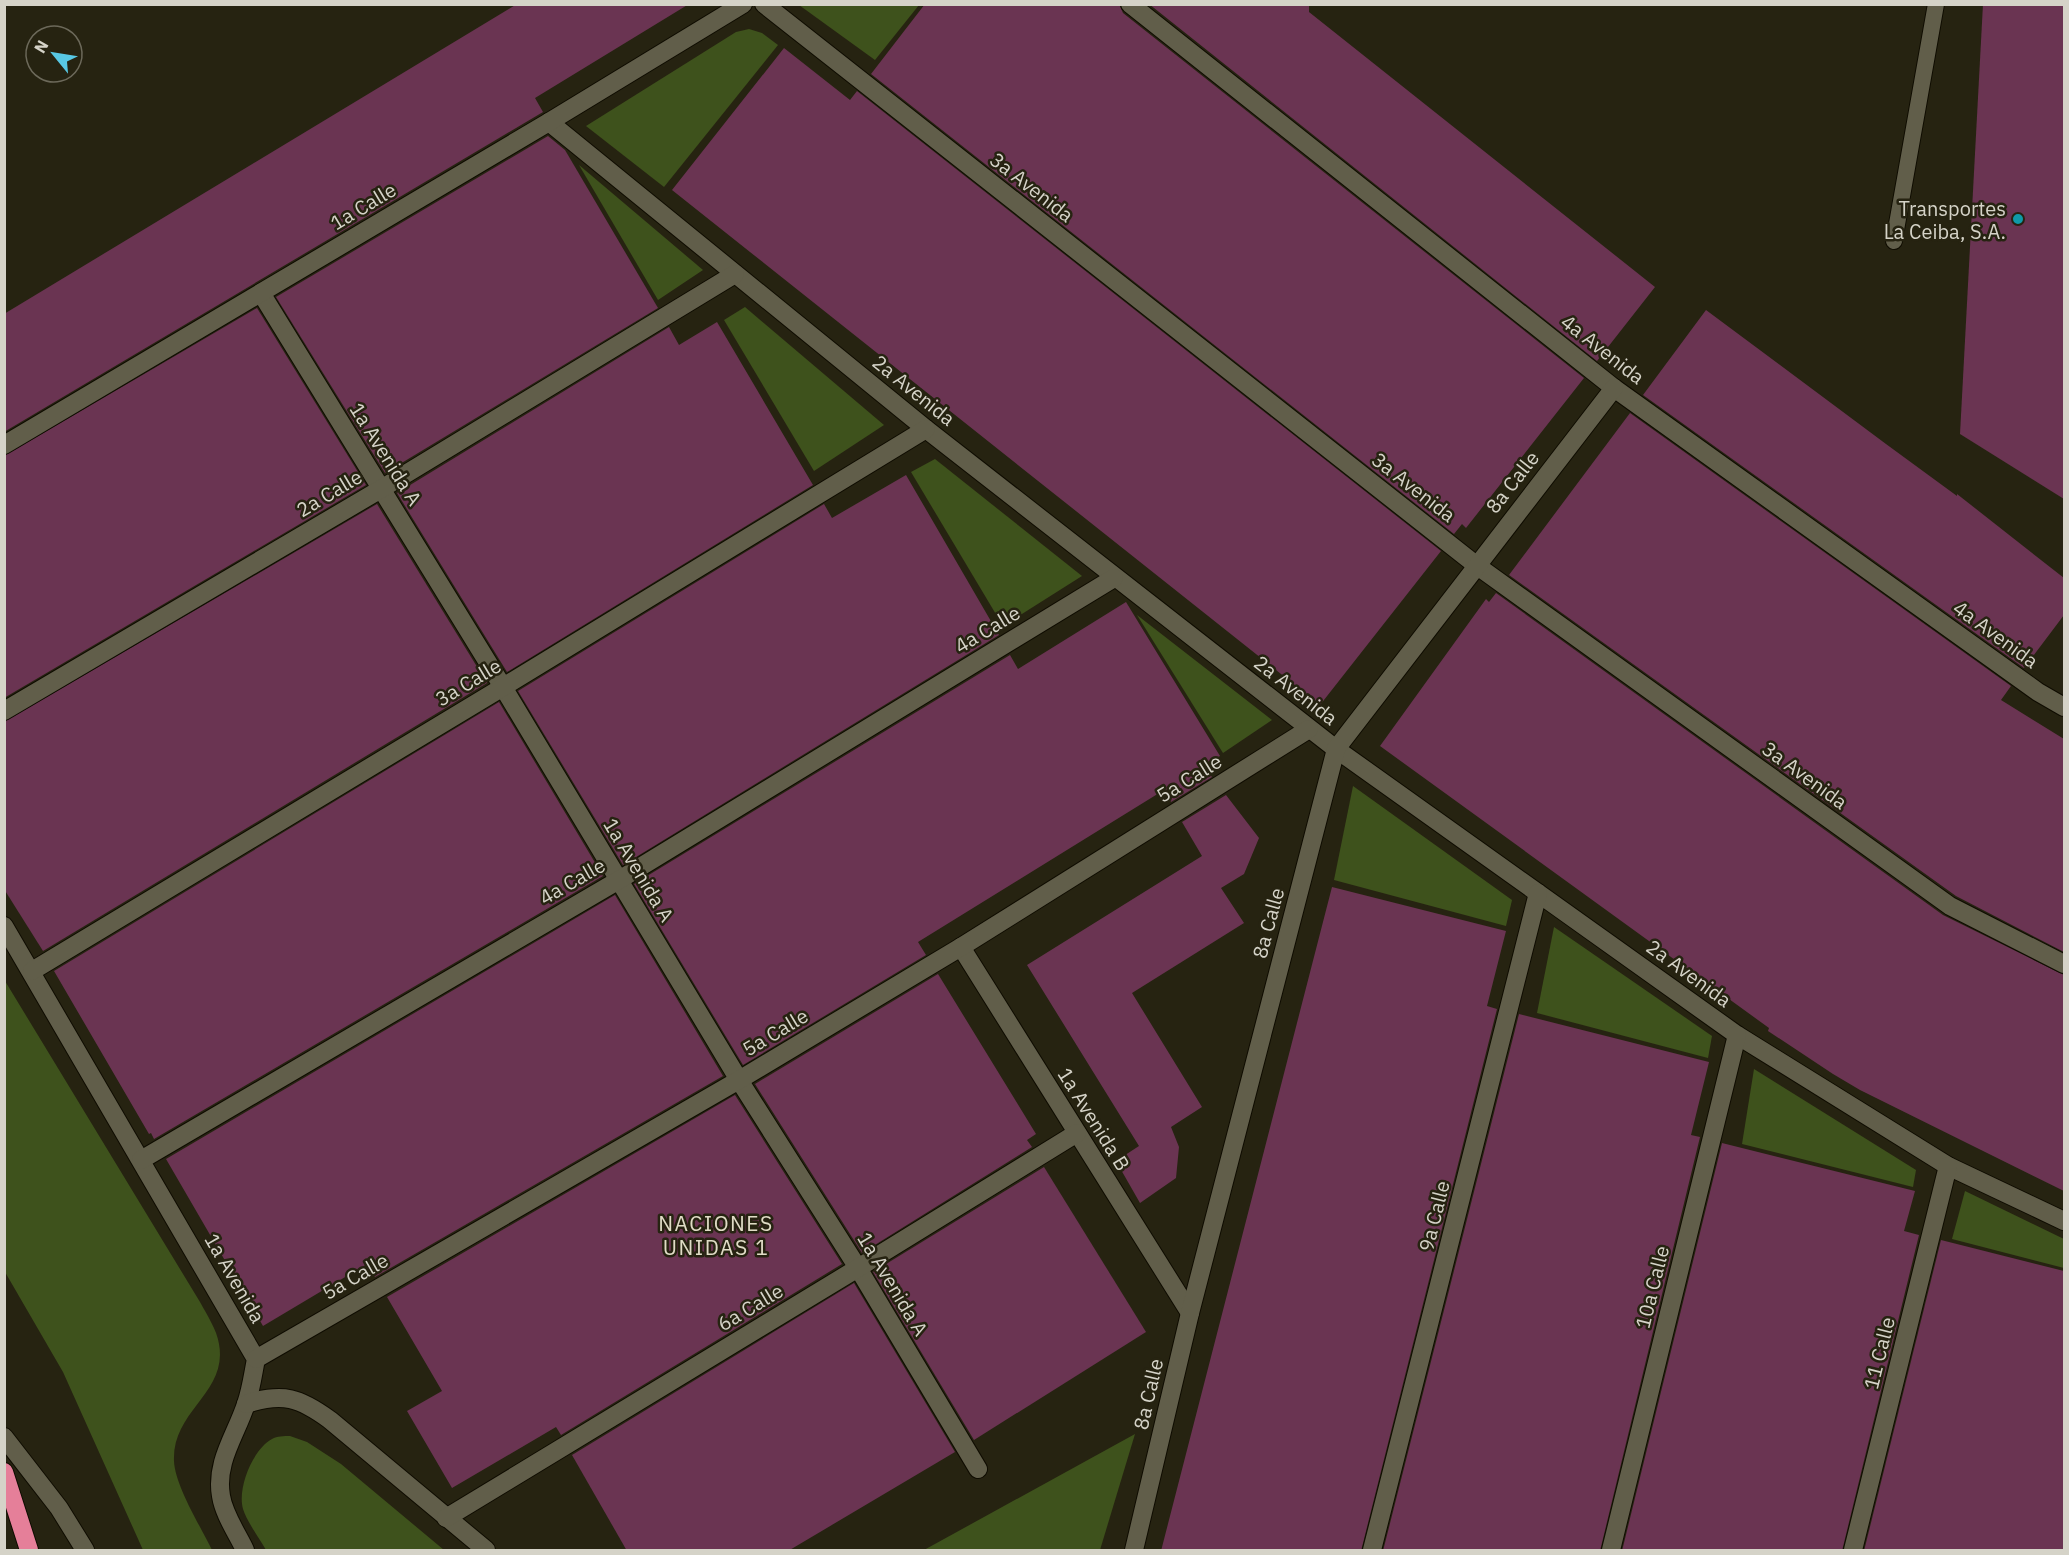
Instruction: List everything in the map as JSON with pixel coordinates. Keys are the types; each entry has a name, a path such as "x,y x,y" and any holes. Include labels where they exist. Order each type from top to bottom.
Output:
{"highway":[{"path":"4,1472 29,1551"}],"street":[{"name":"1a Calle","path":"4,445 549,122 743,4"},
{"name":"3a Avenida","path":"764,4 1476,565 1950,906 2064,964"},
{"name":"4a Avenida","path":"1130,4 1614,388 2038,692 2064,707"},
{"name":"2a Avenida","path":"549,122 926,429 1336,749 1737,1035 1948,1166 2064,1221"},
{"name":"2a Calle","path":"4,711 381,489 735,274"},
{"name":"1a Avenida A","path":"261,293 503,687 739,1080 858,1268 978,1469"},
{"name":"8a Calle","path":"1134,1551 1190,1313 1336,749 1614,388"},
{"name":"3a Calle","path":"32,971 926,429"},
{"name":"4a Calle","path":"141,1160 619,880 1114,578"},
{"name":"5a Calle","path":"256,1359 739,1080 961,947 1309,729"},
{"name":"9a Calle","path":"1372,1551 1538,893"},
{"name":"1a Avenida","path":"4,926 256,1359"},
{"name":"1a Avenida B","path":"961,947 1190,1313"},
{"name":"10a Calle","path":"1611,1551 1737,1035"},
{"name":"6a Calle","path":"446,1518 1077,1133"},
{"name":"11 Calle","path":"1853,1551 1948,1166"},
{"path":"245,1551 225,1511 219,1483 225,1455 246,1404 256,1359"},
{"path":"246,1404 274,1397 292,1399 309,1405 486,1551"},
{"path":"4,1437 59,1508 85,1551"}],"lane":[{"path":"1894,241 1936,4"}],"green space":[{"path":"799,5 919,5 875,60"},
{"path":"749,29 762,33 778,45 664,187 586,126 736,32"},
{"path":"579,165 703,270 658,300"},
{"path":"745,307 884,425 814,471 724,320"},
{"path":"935,459 1082,576 1003,626 911,472"},
{"path":"1137,615 1272,720 1223,753"},
{"path":"1353,786 1512,900 1506,926 1334,880"},
{"path":"1554,927 1712,1036 1708,1058 1537,1013"},
{"path":"5,981 200,1302 216,1333 220,1361 208,1389 181,1428 174,1461 175,1471 184,1494 212,1550 143,1550 63,1372 5,1272"},
{"path":"1754,1069 1916,1170 1913,1187 1742,1144"},
{"path":"1965,1191 2064,1239 2064,1268 1952,1239"},
{"path":"1135,1434 1100,1550 924,1550"},
{"path":"290,1436 307,1442 341,1464 444,1550 266,1550 245,1514 242,1491 248,1470 265,1444 274,1438"}],"building":[{"path":"517,4 689,4 535,98 543,112 4,432 4,314"},
{"path":"925,4 1119,4 1123,13 1584,378 1466,528 1462,524 1454,534 871,74"},
{"path":"1149,4 1309,4 1309,12 1655,287 1597,361"},
{"name":"Transportes La Ceiba, S.A.","path":"1983,4 2064,4 2064,499 1960,434"},
{"path":"784,48 850,100 857,91 1441,551 1320,705 672,190"},
{"path":"548,136 565,150 658,308 385,473 276,297"},
{"path":"257,308 366,485 4,698 4,456"},
{"path":"1706,310 1957,496 1957,494 2064,578 2064,615 2024,668 1643,395"},
{"path":"717,322 813,485 507,672 397,493 669,327 679,345"},
{"path":"1630,413 2011,686 2001,700 2064,739 2064,952 1956,896 1509,575"},
{"path":"906,475 999,635 623,865 518,691 824,504 832,518"},
{"path":"377,504 487,683 43,951 4,889 4,722"},
{"path":"1496,593 1943,915 2064,975 2064,1191 1860,1090 1833,1074 1768,1031 1769,1028 1380,746 1486,599 1489,602"},
{"path":"1126,602 1220,756 1203,766 1212,777 1171,802 1164,790 918,942 926,955 743,1065 634,884 1010,655 1018,669"},
{"path":"499,702 603,876 154,1139 54,971"},
{"path":"1226,795 1259,838 1244,874 1221,888 1244,923 1132,993 1202,1107 1171,1127 1179,1147 1176,1178 1140,1203 1116,1161 1139,1146 1027,965 1202,856 1182,822"},
{"path":"1332,887 1506,931 1487,1006 1497,1009 1361,1551 1161,1551"},
{"path":"615,895 723,1076 375,1277 367,1264 263,1326 166,1159"},
{"path":"938,974 1036,1134 1027,1140 1032,1147 862,1253 755,1084"},
{"path":"1519,1014 1709,1062 1691,1135 1700,1137 1600,1551 1383,1551"},
{"path":"735,1095 842,1264 561,1435 556,1427 452,1488 407,1411 442,1391 387,1297"},
{"path":"1722,1143 1915,1191 1904,1231 1919,1235 1842,1551 1622,1551"},
{"path":"1044,1167 1146,1332 974,1440 873,1272"},
{"path":"1941,1240 2064,1271 2064,1551 1864,1551"},
{"path":"854,1283 955,1452 788,1551 627,1551 572,1455"}],"place":[{"name":"Transportes La Ceiba, S.A.","path":"2018,219"}],"district":[{"name":"NACIONES UNIDAS 1","path":"716,1235"}]}
